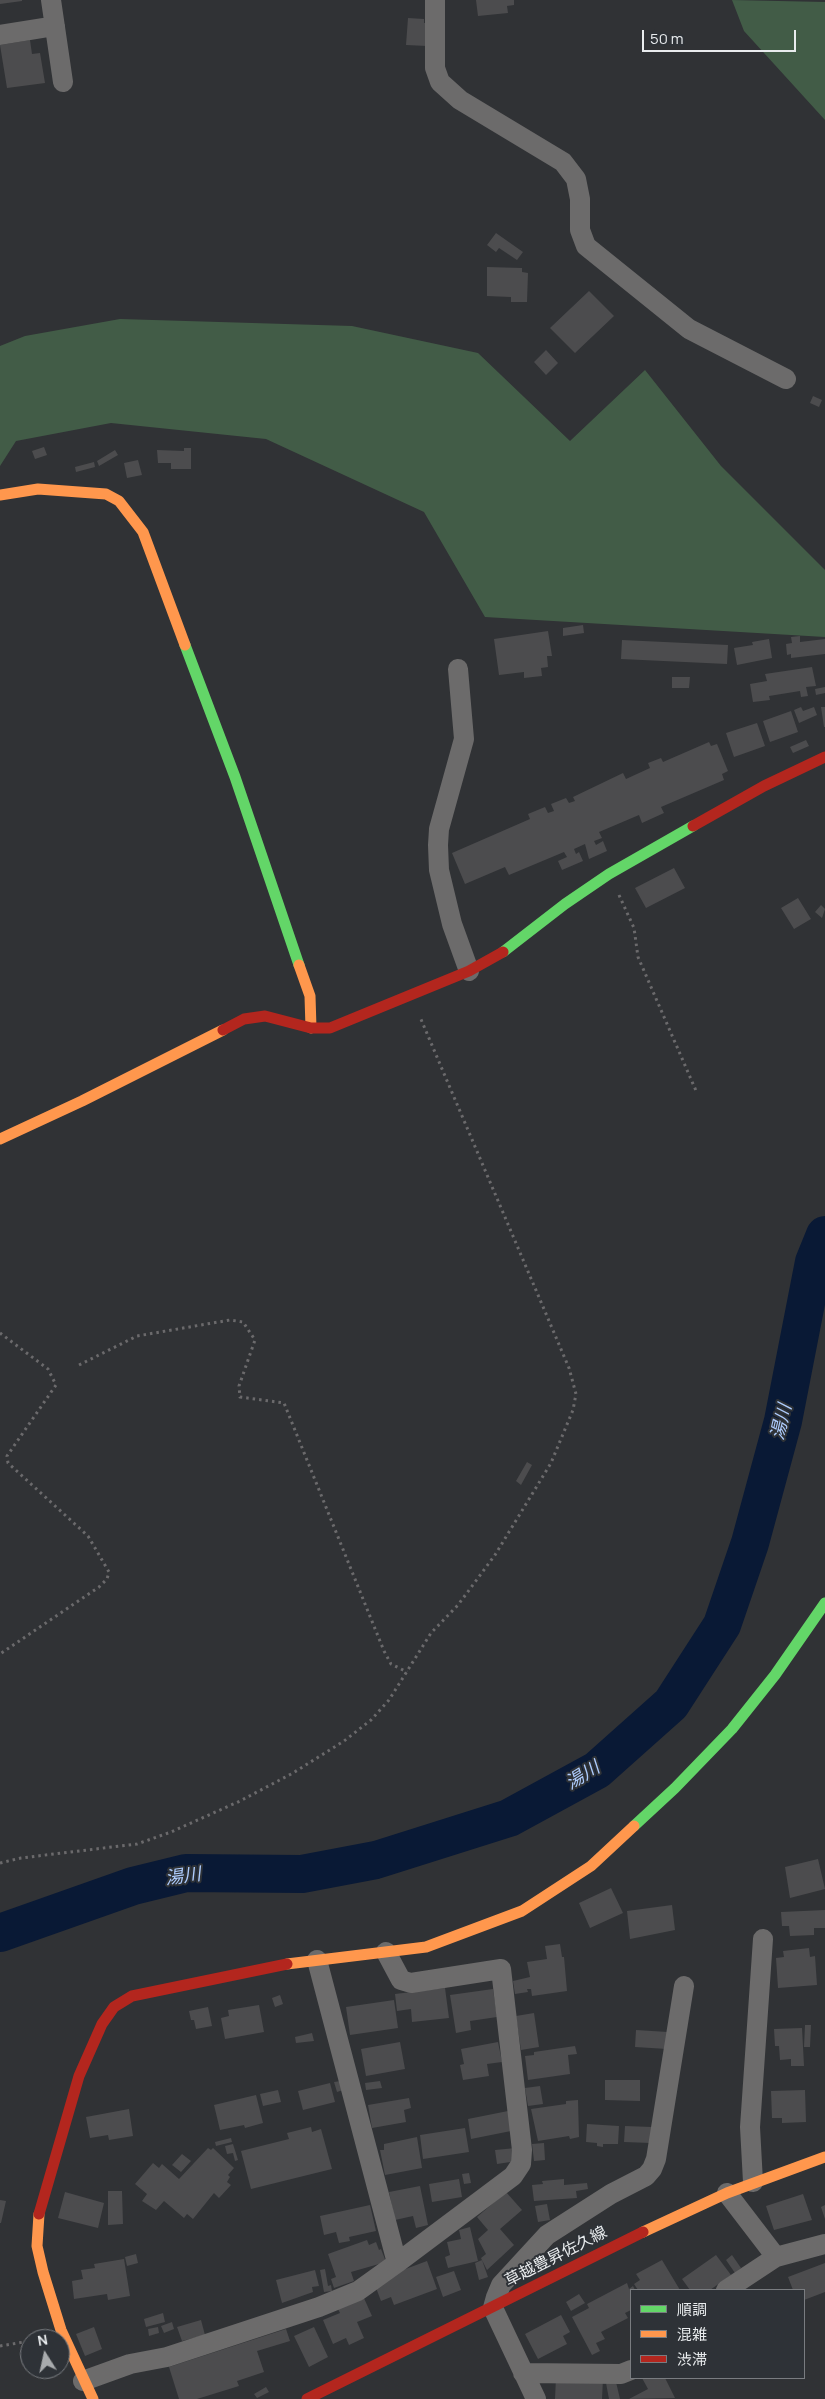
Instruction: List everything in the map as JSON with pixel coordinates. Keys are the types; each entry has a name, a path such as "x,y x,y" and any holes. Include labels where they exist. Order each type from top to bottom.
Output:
{"street":[{"path":"51,0 63,82"},
{"path":"435,0 435,68 440,82 460,100 563,162 576,179 580,199 580,230 586,246 689,328 786,379"},
{"path":"0,35 55,26"},
{"path":"0,495 38,489 106,494 119,501 132,514 143,532 235,778 310,996 311,1028"},
{"path":"458,669 464,739 439,829 438,845 440,870 452,924 469,971"},
{"path":"0,1139 82,1101 244,1019 265,1016 311,1028 330,1028 469,971 497,957 565,904 610,874 764,786 825,758"},
{"path":"93,2399 61,2330 37,2246 37,2224 42,2200 79,2076 102,2024 114,2007 132,1996 235,1976 284,1964 426,1947 522,1911 592,1866 676,1788 732,1729 775,1675 825,1603"},
{"path":"753,2182 750,2127 763,1939"},
{"path":"84,2381 130,2364 166,2357 319,2307 358,2290 513,2176 521,2164 522,2150 501,1969 411,1983 401,1980 386,1952"},
{"path":"317,1960 397,2263"},
{"path":"536,2399 493,2308 501,2285 547,2235 611,2194 646,2176 652,2169 656,2159 684,1986"},
{"name":"草越豊昇佐久線","path":"307,2399 493,2308 654,2226 753,2182 825,2157"},
{"path":"727,2193 776,2257"},
{"path":"728,2289 776,2257 825,2244"},
{"path":"524,2372 621,2374 630,2370"}],"path":[{"path":"610,874 634,928 638,957 697,1093"},
{"path":"0,1863 21,1858 137,1844 171,1832 240,1801 293,1773 344,1741 371,1720 389,1700 431,1633 458,1605 495,1555 546,1471 573,1410 576,1394 569,1368 411,996"},
{"path":"79,1365 137,1336 230,1320 243,1322 255,1340 240,1386 240,1397 284,1403 384,1651 391,1664 408,1672"},
{"path":"0,1333 48,1369 56,1385 7,1456 8,1464 88,1536 109,1572 107,1579 99,1587 0,1654"},
{"path":"0,2346 20,2343"}],"green space":[{"path":"732,0 825,2 825,120 744,31"},
{"path":"120,319 352,326 478,353 570,441 645,370 721,466 825,570 825,637 485,617 424,512 266,439 111,423 16,441 0,466 0,346 25,336"}],"building":[{"path":"0,0 22,0 22,1 0,4"},
{"path":"476,0 514,0 514,5 507,6 508,13 478,16"},
{"path":"408,18 424,19 424,23 428,23 427,46 406,45"},
{"path":"30,40 32,54 40,53 45,83 7,88 0,45"},
{"path":"496,233 523,252 517,260 499,248 496,252 487,245"},
{"path":"487,267 522,268 522,272 528,273 527,302 511,302 511,297 487,296"},
{"path":"589,291 614,316 575,353 550,328"},
{"path":"546,350 558,363 546,375 534,362"},
{"path":"813,396 822,400 819,407 810,403"},
{"path":"44,447 47,455 35,459 32,451"},
{"path":"184,448 191,448 191,469 171,469 171,463 158,463 157,450 184,451"},
{"path":"115,450 118,455 99,466 97,461"},
{"path":"138,460 142,475 127,478 124,463"},
{"path":"94,462 95,467 76,472 75,467"},
{"path":"583,625 584,633 563,636 563,628"},
{"path":"548,631 552,656 547,656 548,667 541,668 542,676 524,678 524,672 499,675 494,639"},
{"path":"800,636 800,642 825,639 825,654 791,658 791,654 787,655 786,644 792,643 791,637"},
{"path":"769,639 772,658 737,665 734,648 753,645 752,642"},
{"path":"622,640 728,645 727,664 621,659"},
{"path":"812,667 816,686 806,687 808,696 801,697 800,691 769,696 770,700 753,702 750,684 767,681 765,674"},
{"path":"672,677 690,677 689,688 672,688"},
{"path":"825,687 825,693 816,695 815,689"},
{"path":"801,707 803,711 814,707 817,715 799,723 794,710"},
{"path":"821,707 825,707 825,727 824,727"},
{"path":"791,711 798,732 770,742 763,721"},
{"path":"757,723 765,746 734,757 726,733"},
{"path":"806,740 809,746 793,753 790,747"},
{"path":"709,742 711,746 717,744 728,771 722,774 724,780 661,807 664,813 642,823 639,815 599,832 602,838 594,841 596,845 603,841 607,851 589,859 585,844 574,849 576,854 579,852 583,861 562,870 558,861 567,857 564,852 509,875 505,867 465,884 452,853 530,819 528,814 545,807 548,813 554,811 551,804 566,798 569,803 575,801 573,797 623,773 626,779 650,768 648,763 661,758 663,762"},
{"path":"674,868 685,888 646,908 635,888"},
{"path":"798,898 811,919 794,929 781,908"},
{"path":"821,905 825,909 822,918 815,912"},
{"path":"527,1462 532,1465 521,1485 516,1481"},
{"path":"818,1859 825,1889 790,1898 785,1867"},
{"path":"611,1888 623,1913 590,1928 579,1903"},
{"path":"672,1905 675,1930 630,1939 627,1911"},
{"path":"825,1910 825,1928 814,1928 814,1935 790,1936 789,1926 782,1926 781,1912"},
{"path":"560,1944 562,1957 564,1957 567,1991 532,1996 531,1989 527,1989 528,1992 515,1994 513,1981 530,1977 527,1962 547,1959 545,1946"},
{"path":"809,1948 810,1957 815,1956 817,1985 778,1988 776,1958 784,1957 783,1951"},
{"path":"445,1988 449,2018 412,2022 411,2009 397,2011 395,1994"},
{"path":"493,1989 497,2017 470,2021 471,2030 456,2033 450,1995"},
{"path":"280,1995 283,2004 275,2007 272,1998"},
{"path":"394,2000 398,2028 350,2035 346,2007"},
{"path":"259,2005 264,2032 225,2039 221,2018 229,2016 228,2010"},
{"path":"208,2007 212,2026 196,2029 189,2011"},
{"path":"534,2013 539,2047 521,2050 516,2016"},
{"path":"805,2025 811,2025 810,2047 804,2047"},
{"path":"802,2028 804,2066 791,2066 791,2059 780,2060 779,2046 775,2046 774,2029"},
{"path":"636,2030 668,2032 667,2049 635,2047"},
{"path":"312,2033 314,2041 296,2043 295,2037"},
{"path":"400,2042 405,2069 366,2076 361,2049"},
{"path":"498,2042 502,2062 487,2064 489,2076 463,2080 460,2065 464,2064 461,2049"},
{"path":"575,2046 577,2054 568,2055 570,2074 528,2080 525,2056 534,2055 534,2052"},
{"path":"605,2080 640,2080 640,2101 605,2100"},
{"path":"341,2081 343,2090 337,2092 334,2082"},
{"path":"380,2081 382,2088 366,2090 365,2083"},
{"path":"330,2083 335,2102 303,2110 298,2091"},
{"path":"540,2086 543,2104 528,2106 525,2088"},
{"path":"278,2090 281,2102 263,2106 260,2094"},
{"path":"805,2090 806,2122 782,2123 782,2118 772,2118 771,2091"},
{"path":"256,2095 263,2123 245,2128 244,2125 220,2130 214,2105"},
{"path":"409,2098 411,2108 404,2110 406,2122 372,2128 368,2105"},
{"path":"578,2100 579,2137 570,2139 569,2136 538,2141 531,2109 566,2104 566,2101"},
{"path":"129,2109 133,2136 109,2140 108,2135 90,2138 86,2117"},
{"path":"508,2111 511,2131 471,2139 468,2119"},
{"path":"587,2124 619,2126 618,2144 603,2144 603,2147 597,2146 597,2143 586,2142"},
{"path":"625,2126 652,2127 651,2143 624,2142"},
{"path":"311,2127 312,2132 321,2129 332,2169 251,2189 241,2151 289,2139 287,2133"},
{"path":"465,2128 469,2152 423,2159 420,2135"},
{"path":"417,2137 422,2168 385,2175 380,2150 384,2150 384,2144"},
{"path":"231,2138 232,2142 216,2146 215,2142"},
{"path":"544,2143 545,2160 534,2161 532,2144"},
{"path":"233,2144 238,2160 235,2161 233,2153 227,2154 225,2146"},
{"path":"208,2148 211,2150 213,2148 234,2168 228,2175 230,2177 227,2182 231,2185 219,2198 214,2193 193,2219 187,2214 184,2218 164,2201 156,2210 142,2201 147,2194 135,2184 153,2163 159,2168 162,2164 179,2179"},
{"path":"516,2148 517,2161 497,2164 495,2150"},
{"path":"182,2154 191,2161 181,2172 172,2165"},
{"path":"469,2173 471,2183 464,2184 462,2174"},
{"path":"459,2179 462,2197 432,2202 429,2184"},
{"path":"564,2179 564,2185 587,2183 588,2189 576,2191 577,2198 534,2201 532,2185 543,2184 542,2181"},
{"path":"420,2186 428,2225 416,2228 413,2216 395,2220 389,2192"},
{"path":"108,2191 122,2191 123,2224 108,2225"},
{"path":"65,2192 104,2203 98,2228 58,2218"},
{"path":"506,2192 522,2210 500,2229 514,2245 487,2270 481,2258 486,2254 478,2239 488,2230 477,2217"},
{"path":"803,2194 812,2220 774,2230 766,2206"},
{"path":"0,2200 6,2201 1,2223 0,2223"},
{"path":"547,2204 550,2220 538,2222 535,2206"},
{"path":"370,2205 376,2231 349,2237 350,2241 339,2243 336,2232 324,2235 320,2216"},
{"path":"825,2205 825,2219 821,2207"},
{"path":"470,2227 478,2261 448,2268 445,2257 450,2255 447,2242 461,2239 459,2230"},
{"path":"367,2240 369,2245 376,2242 386,2262 351,2272 354,2281 334,2288 331,2279 336,2277 328,2254"},
{"path":"136,2254 138,2263 127,2266 125,2257"},
{"path":"716,2255 731,2275 711,2289 689,2289 682,2279"},
{"path":"732,2255 741,2268 735,2273 726,2260"},
{"path":"124,2259 130,2296 108,2300 107,2294 74,2299 72,2281 83,2279 81,2270 95,2268 94,2264"},
{"path":"482,2260 488,2277 479,2280 475,2263"},
{"path":"662,2260 679,2289 637,2289 634,2284 640,2280 636,2274"},
{"path":"427,2261 437,2289 394,2305 391,2297 381,2301 375,2285 384,2277"},
{"path":"825,2263 825,2292 805,2300 805,2289 793,2289 788,2277"},
{"path":"325,2269 328,2286 331,2285 332,2291 324,2292 320,2270"},
{"path":"315,2270 319,2286 312,2287 313,2292 282,2303 276,2280"},
{"path":"454,2271 461,2290 443,2297 436,2277"},
{"path":"627,2283 629,2289 633,2286 634,2289 630,2289 630,2310 625,2313 628,2318 601,2332 605,2339 596,2343 600,2351 592,2355 572,2317 589,2308 587,2304"},
{"path":"579,2294 585,2303 571,2311 566,2302"},
{"path":"363,2296 372,2316 357,2322 364,2338 349,2345 346,2338 333,2344 323,2320 340,2313 337,2307"},
{"path":"163,2313 165,2322 146,2327 144,2319"},
{"path":"561,2315 570,2332 563,2336 567,2344 538,2359 525,2334"},
{"path":"201,2320 205,2335 182,2341 177,2327"},
{"path":"172,2322 174,2329 164,2333 161,2326"},
{"path":"94,2327 102,2349 85,2356 76,2334"},
{"path":"158,2327 159,2333 149,2336 148,2329"},
{"path":"314,2327 328,2357 309,2367 294,2336"},
{"path":"286,2329 290,2341 257,2351 264,2372 237,2381 239,2386 197,2399 179,2399 169,2367"},
{"path":"556,2377 603,2379 602,2399 555,2399"},
{"path":"643,2379 666,2379 675,2398 629,2399 648,2389"},
{"path":"616,2382 620,2399 609,2399 606,2383"},
{"path":"266,2387 269,2392 257,2398 254,2394"}],"waterway":[{"name":"湯川","path":"0,1933 133,1886 186,1873 302,1874 376,1860 509,1818 597,1770 671,1704 722,1625 750,1543 783,1421 814,1262 825,1235"}],"traffic: fast":[{"path":"185,645 235,777 299,965"},
{"path":"503,952 565,904 609,874 693,826"},
{"path":"634,1826 675,1788 732,1729 775,1675 825,1603"}],"traffic: slow":[{"path":"0,495 38,489 106,494 119,501 143,532 185,645"},
{"path":"299,965 310,996 311,1028"},
{"path":"0,1139 82,1101 223,1030"},
{"path":"287,1964 426,1947 522,1911 591,1866 634,1826"},
{"path":"643,2232 727,2193 825,2157"},
{"path":"39,2214 37,2246 43,2272 61,2330 93,2399"}],"traffic: jam":[{"path":"693,826 764,786 825,757"},
{"path":"223,1030 244,1019 265,1016 311,1028 330,1028 469,971 503,952"},
{"path":"39,2214 79,2076 102,2024 114,2007 132,1996 287,1964"},
{"path":"307,2399 643,2232"}]}
